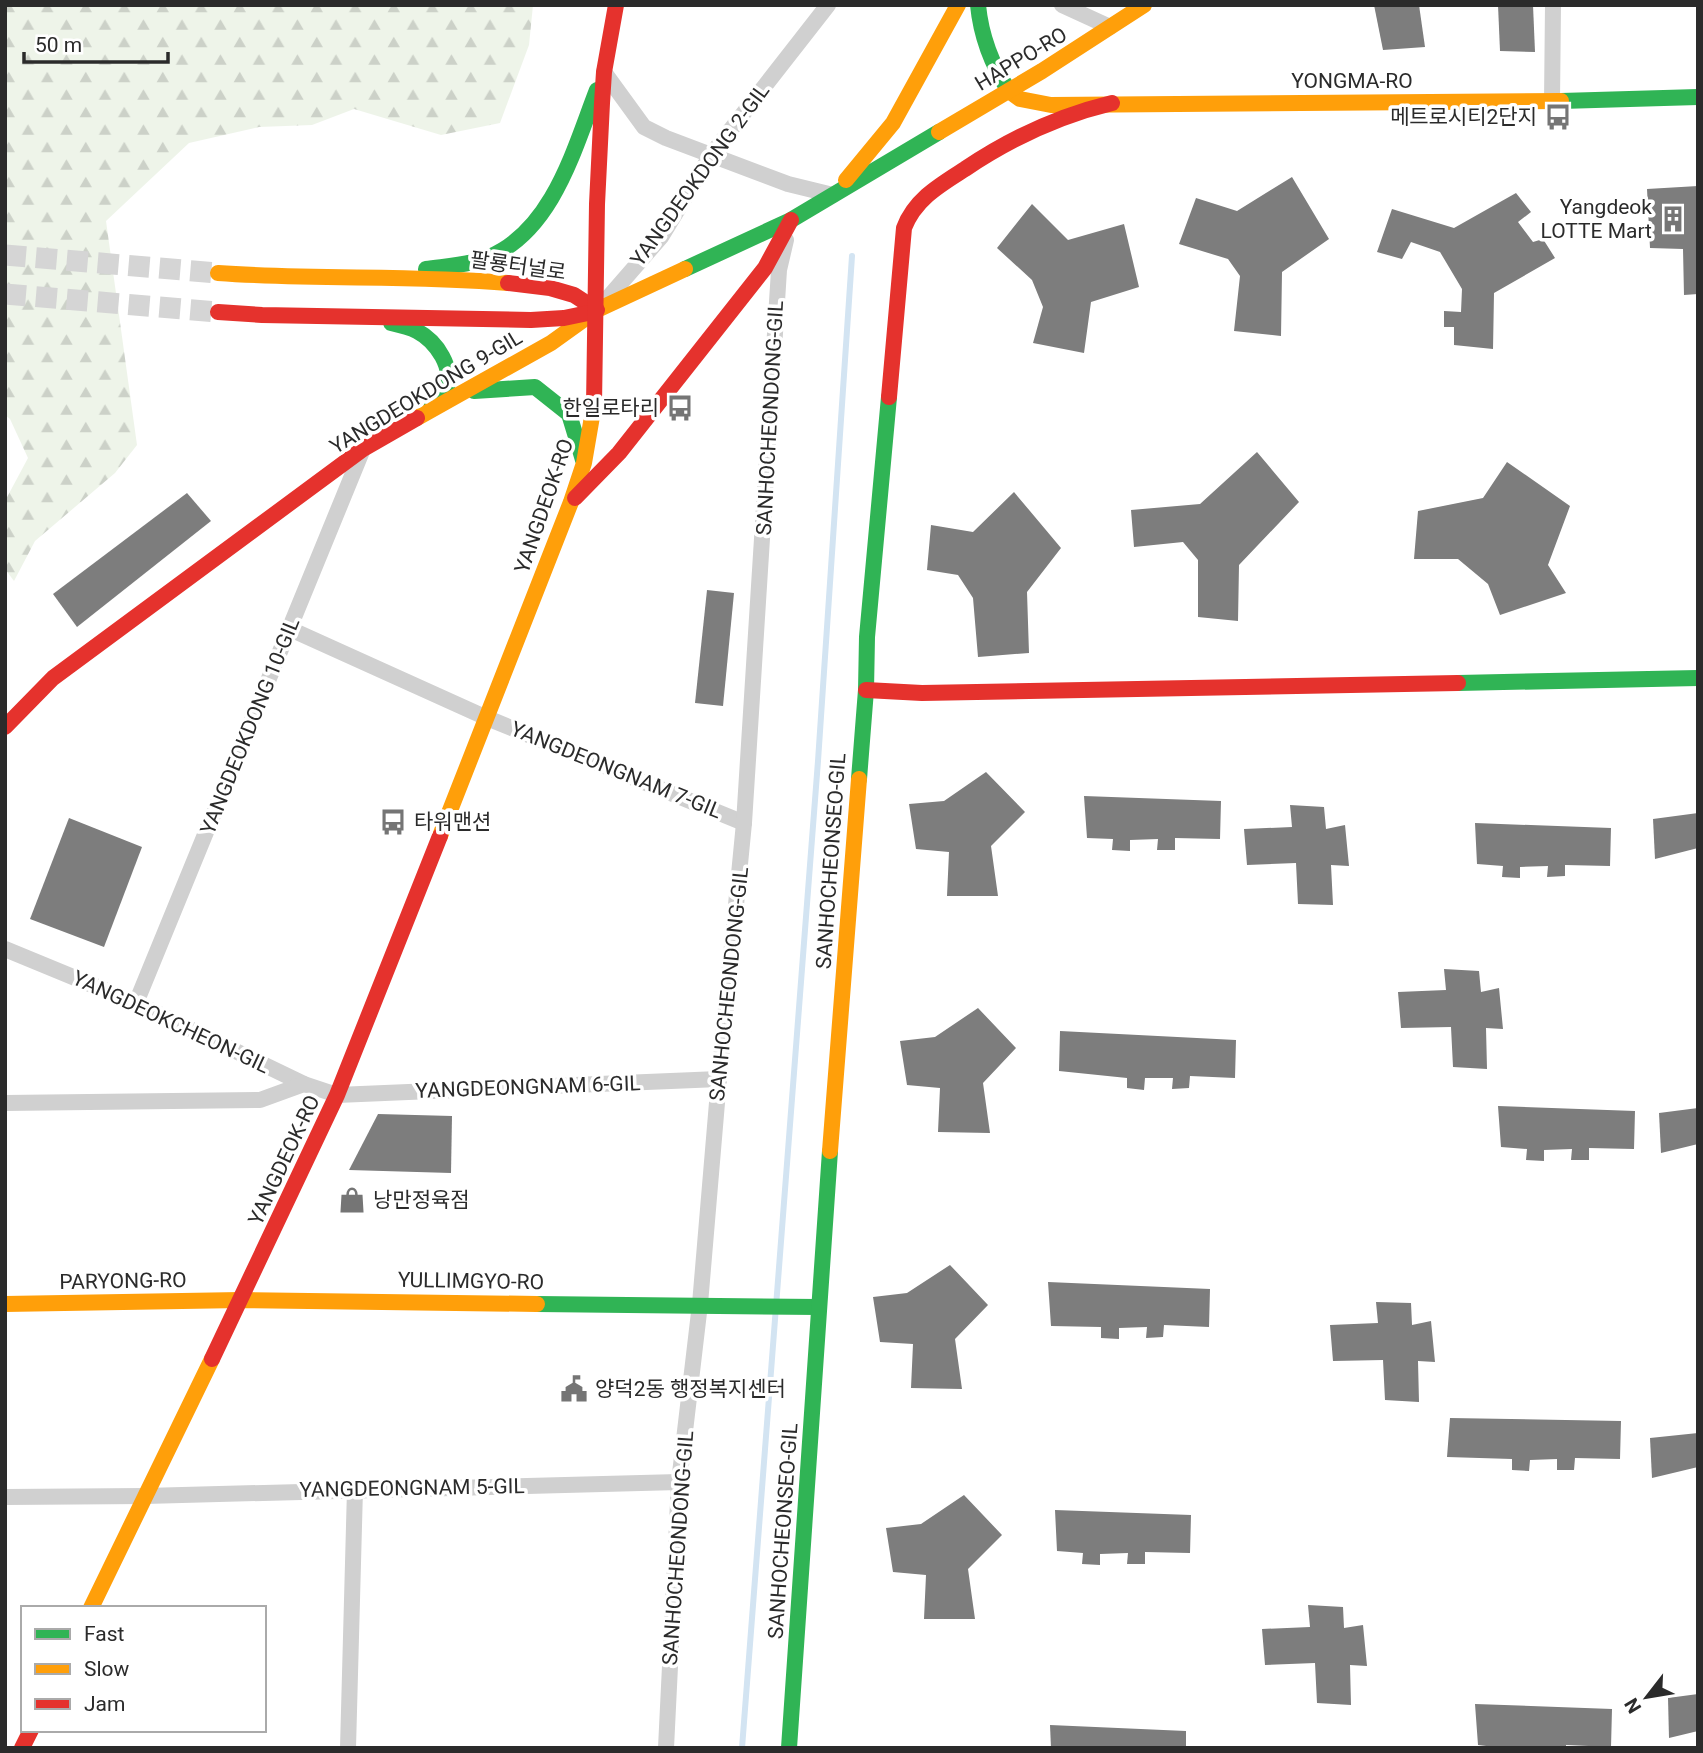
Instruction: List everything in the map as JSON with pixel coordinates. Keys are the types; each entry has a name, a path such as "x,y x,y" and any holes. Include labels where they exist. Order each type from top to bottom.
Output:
{"main road":[{"name":"YANGDEOK-RO","path":"92,1606 337,1096 487,718 584,463 593,420 597,204 604,72 616,5"},
{"path":"840,192 893,123 958,5"},
{"path":"978,5 989,49 1009,91"},
{"name":"HAPPO-RO","path":"840,192 1009,91 1144,5"},
{"path":"353,278 481,259 509,247 524,235 545,208 556,187 604,72"},
{"name":"YONGMA-RO","path":"1009,91 1020,99 1042,104 1552,101 1698,97"},
{"name":"SANHOCHEONSEO-GIL","path":"789,1748 818,1307 866,690 870,596 902,236 906,219 923,197 1011,138 1072,112 1112,103"},
{"name":"YANGDEOKDONG 9-GIL","path":"5,727 52,678 363,449 551,343 597,310 791,220 840,192"},
{"path":"571,502 619,453 765,268 791,220"},
{"name":"팔룡터널로","path":"218,273 273,277 511,283 573,295 597,310"},
{"path":"218,312 531,320 564,318 597,310"},
{"path":"344,316 413,329 433,344 448,374 447,387 439,400 418,419"},
{"path":"468,391 536,387 569,414 584,463"},
{"path":"866,690 922,694 1698,678"},
{"name":"YULLIMGYO-RO","path":"241,1300 818,1307"},
{"name":"PARYONG-RO","path":"5,1304 241,1300"},
{"path":"22,1748 30,1732"}],"street":[{"name":"YANGDEOKDONG 2-GIL","path":"597,310 661,237 711,155 828,5"},
{"path":"1062,5 1110,27"},
{"path":"1552,101 1553,5"},
{"path":"604,72 644,127 666,138 788,184 840,192"},
{"name":"SANHOCHEONDONG-GIL","path":"666,1748 679,1482 700,1304 744,823 779,270 791,220"},
{"name":"YANGDEOKDONG 10-GIL","path":"136,1003 363,449"},
{"path":"289,629 487,718"},
{"name":"YANGDEONGNAM 7-GIL","path":"487,718 744,823"},
{"name":"YANGDEOKCHEON-GIL","path":"5,949 136,1003 304,1084 337,1096"},
{"name":"YANGDEONGNAM 6-GIL","path":"337,1096 719,1079"},
{"path":"5,1103 260,1100 304,1084"},
{"name":"YANGDEONGNAM 5-GIL","path":"5,1497 145,1496 679,1482"},
{"path":"348,1748 355,1489"}],"green space":[{"path":"5,5 533,5 529,45 500,123 441,135 354,109 312,125 259,127 189,143 106,221 137,445 115,473 35,541 14,581 5,569 5,501 28,458 10,419 5,415"}],"building":[{"path":"1374,5 1419,5 1425,47 1383,50"},
{"path":"1498,5 1533,5 1535,52 1500,51"},
{"path":"1292,177 1329,239 1282,272 1281,336 1234,331 1240,276 1228,259 1179,244 1196,198 1237,211"},
{"name":"Yangdeok LOTTE Mart","path":"1698,186 1698,294 1684,295 1683,249 1650,248 1647,189"},
{"path":"1516,193 1531,212 1518,222 1533,242 1543,239 1555,258 1494,293 1493,349 1454,345 1454,327 1444,327 1444,311 1461,312 1462,289 1440,252 1411,242 1402,259 1377,252 1392,209 1454,228"},
{"path":"1032,204 1068,240 1124,224 1139,287 1091,302 1084,353 1033,343 1043,307 1032,280 997,248"},
{"path":"1257,452 1299,502 1239,565 1238,621 1198,617 1198,560 1183,542 1134,547 1131,510 1200,504"},
{"path":"1507,462 1570,506 1548,565 1566,593 1500,615 1488,584 1458,559 1414,559 1418,511 1483,498"},
{"path":"1014,492 1061,548 1027,592 1029,653 978,657 973,598 958,575 927,570 931,525 973,532"},
{"path":"187,493 211,521 77,627 53,594"},
{"path":"707,590 734,593 723,706 695,703"},
{"path":"986,772 1025,812 991,846 998,896 947,896 949,852 916,849 909,804 944,801"},
{"path":"1084,796 1221,801 1220,839 1175,838 1175,850 1157,850 1158,839 1130,840 1130,851 1112,850 1113,839 1087,838"},
{"path":"1290,805 1324,807 1326,829 1345,825 1349,866 1331,865 1333,905 1298,904 1296,863 1247,865 1244,829 1292,827"},
{"path":"1698,813 1698,848 1655,859 1653,819"},
{"path":"69,818 142,847 104,947 30,919"},
{"path":"1475,823 1611,828 1610,866 1565,865 1565,876 1547,877 1548,866 1520,867 1520,878 1502,877 1503,866 1477,864"},
{"path":"1444,969 1479,971 1481,992 1499,988 1503,1029 1486,1028 1487,1069 1453,1067 1451,1027 1401,1028 1398,992 1446,990"},
{"path":"978,1008 1016,1048 983,1083 990,1133 938,1132 940,1088 907,1085 900,1041 935,1037"},
{"path":"1060,1031 1236,1040 1235,1078 1190,1076 1189,1088 1172,1089 1173,1078 1145,1078 1144,1090 1127,1088 1127,1078 1059,1071"},
{"path":"1498,1106 1635,1111 1634,1149 1589,1148 1589,1160 1571,1160 1572,1149 1544,1150 1544,1161 1526,1160 1527,1149 1501,1147"},
{"path":"1698,1108 1698,1144 1661,1153 1659,1113"},
{"path":"378,1114 452,1116 451,1173 349,1170"},
{"path":"950,1265 988,1305 955,1339 962,1389 911,1388 913,1344 880,1342 873,1297 907,1293"},
{"path":"1048,1282 1210,1289 1209,1327 1164,1325 1163,1337 1146,1338 1147,1327 1119,1328 1119,1339 1101,1338 1101,1327 1051,1326"},
{"path":"1376,1302 1411,1303 1412,1325 1431,1321 1435,1362 1418,1361 1419,1402 1385,1400 1383,1360 1333,1361 1330,1325 1378,1323"},
{"path":"1450,1418 1621,1421 1620,1459 1575,1458 1574,1470 1557,1470 1557,1459 1530,1460 1529,1471 1512,1470 1512,1459 1447,1457"},
{"path":"1698,1433 1698,1467 1652,1478 1650,1438"},
{"path":"964,1495 1002,1535 968,1569 975,1619 924,1619 926,1575 893,1572 886,1528 921,1524"},
{"path":"1055,1510 1191,1515 1190,1553 1145,1552 1145,1564 1127,1564 1128,1553 1100,1554 1100,1565 1082,1564 1083,1553 1057,1551"},
{"path":"1308,1605 1343,1607 1344,1628 1363,1625 1367,1666 1350,1665 1351,1705 1317,1703 1315,1663 1265,1665 1262,1629 1310,1627"},
{"path":"1698,1694 1698,1731 1669,1738 1668,1698"},
{"path":"1475,1704 1612,1709 1611,1747 1566,1745 1566,1748 1503,1748 1478,1745"},
{"path":"1050,1725 1186,1731 1186,1748 1051,1748"}],"waterway":[{"path":"742,1748 818,761 852,256"}],"tunnel":[{"path":"5,255 218,273"},
{"path":"5,294 218,312"}],"traffic: fast":[{"path":"978,5 988,50 1009,91"},
{"path":"426,269 482,260 511,244 530,228 545,208 570,162 597,90"},
{"path":"1561,101 1698,97"},
{"path":"685,269 791,220 939,132"},
{"path":"391,323 417,331 431,342 442,356 448,383 442,396 431,408"},
{"path":"474,391 535,387 569,414 583,460"},
{"path":"859,779 867,637 889,397"},
{"path":"1458,683 1698,678"},
{"path":"789,1748 830,1151"},
{"path":"537,1304 818,1307"}],"traffic: slow":[{"path":"846,180 893,123 958,5"},
{"path":"939,132 1042,71 1144,5"},
{"path":"1009,91 1020,99 1051,105 1561,101"},
{"path":"417,418 551,343 597,310 685,269"},
{"path":"218,273 508,283"},
{"path":"440,836 571,502 584,463 594,405"},
{"path":"830,1151 859,779"},
{"path":"5,1304 241,1300 537,1304"},
{"path":"92,1606 212,1359"}],"traffic: jam":[{"path":"594,405 597,204 602,103 604,72 616,5"},
{"path":"889,397 904,228 915,209 946,181 1017,138 1054,121 1112,103"},
{"path":"575,498 619,453 765,268 791,220"},
{"path":"508,283 550,288 574,295 597,310"},
{"path":"218,312 531,320 588,313"},
{"path":"5,727 53,678 363,449 417,418"},
{"path":"866,690 922,693 1458,683"},
{"path":"212,1359 337,1095 440,836"},
{"path":"22,1748 30,1732"}],"place":[{"name":"메트로시티2단지","path":"1558,117"},
{"name":"Yangdeok LOTTE Mart","path":"1673,219"},
{"name":"한일로타리","path":"680,408"},
{"name":"타워맨션","path":"393,822"},
{"name":"낭만정육점","path":"352,1200"},
{"name":"양덕2동 행정복지센터","path":"574,1389"}]}
